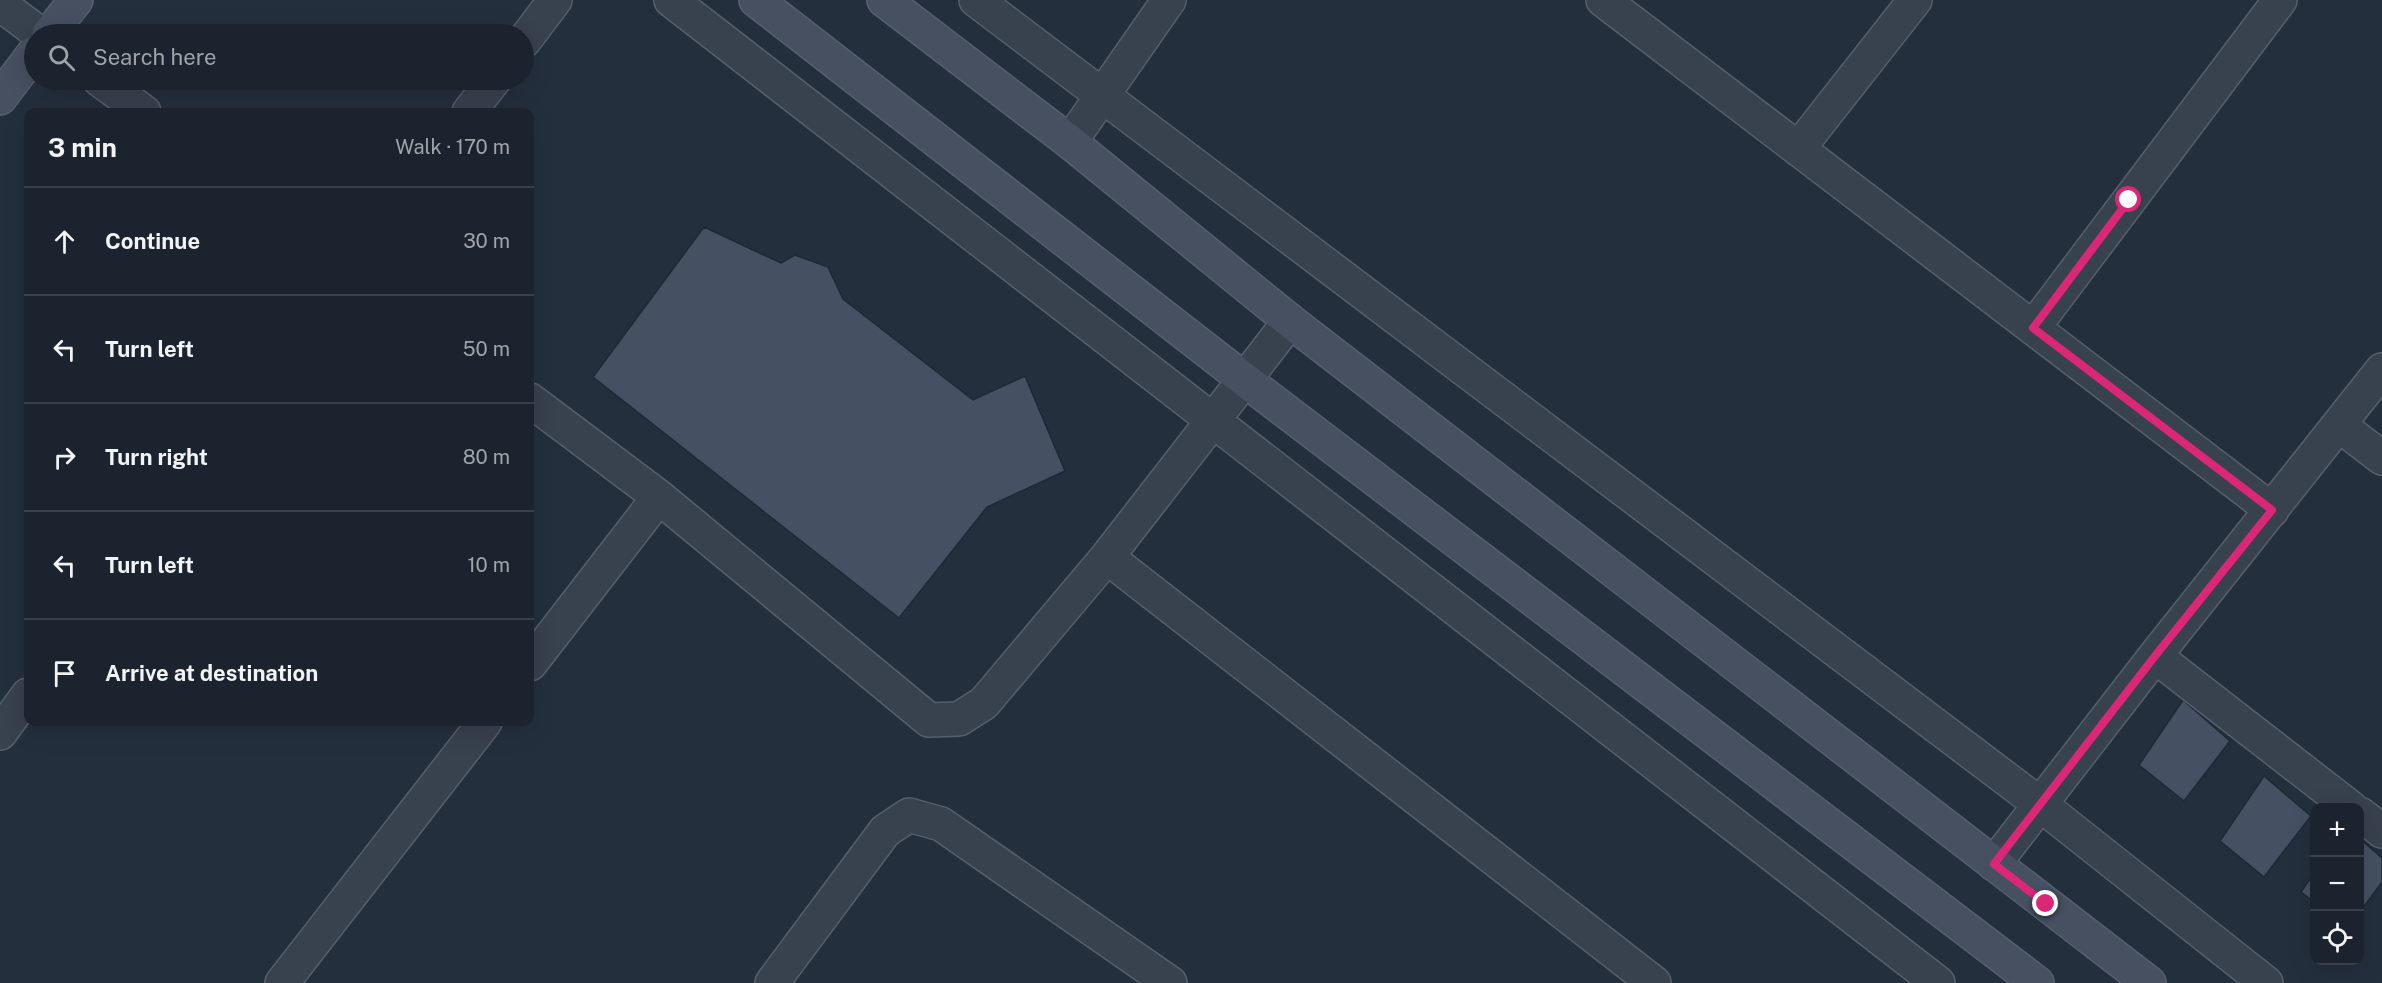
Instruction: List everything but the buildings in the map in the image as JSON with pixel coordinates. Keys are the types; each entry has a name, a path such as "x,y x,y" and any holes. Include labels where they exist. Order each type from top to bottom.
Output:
{"street":[{"path":"57,24 76,0"},
{"path":"534,28 555,0"},
{"path":"671,0 1213,423 1938,983"},
{"path":"756,0 1245,380 2037,983"},
{"path":"884,0 1070,142 1290,321 2149,983"},
{"path":"976,0 2041,805 2266,983"},
{"path":"1070,142 1169,0"},
{"path":"1603,0 2272,510"},
{"path":"1798,149 1916,0"},
{"path":"2033,328 2280,0"},
{"path":"0,4 27,24"},
{"path":"0,98 24,66"},
{"path":"114,90 138,108"},
{"path":"472,108 486,90"},
{"path":"534,403 659,496 929,720 959,719 984,703 1107,557 1290,321"},
{"path":"1994,864 2155,656 2382,370"},
{"path":"2339,425 2382,458"},
{"path":"534,659 659,496"},
{"path":"1107,557 1654,983"},
{"path":"2155,656 2346,803"},
{"path":"0,733 24,700"},
{"path":"282,983 482,726"},
{"path":"772,983 885,831 909,815 941,824 1170,983"},
{"path":"2364,817 2382,831"}],"route":[{"path":"2046,904 1994,864 2155,656 2272,510 2033,328 2129,200"}]}
